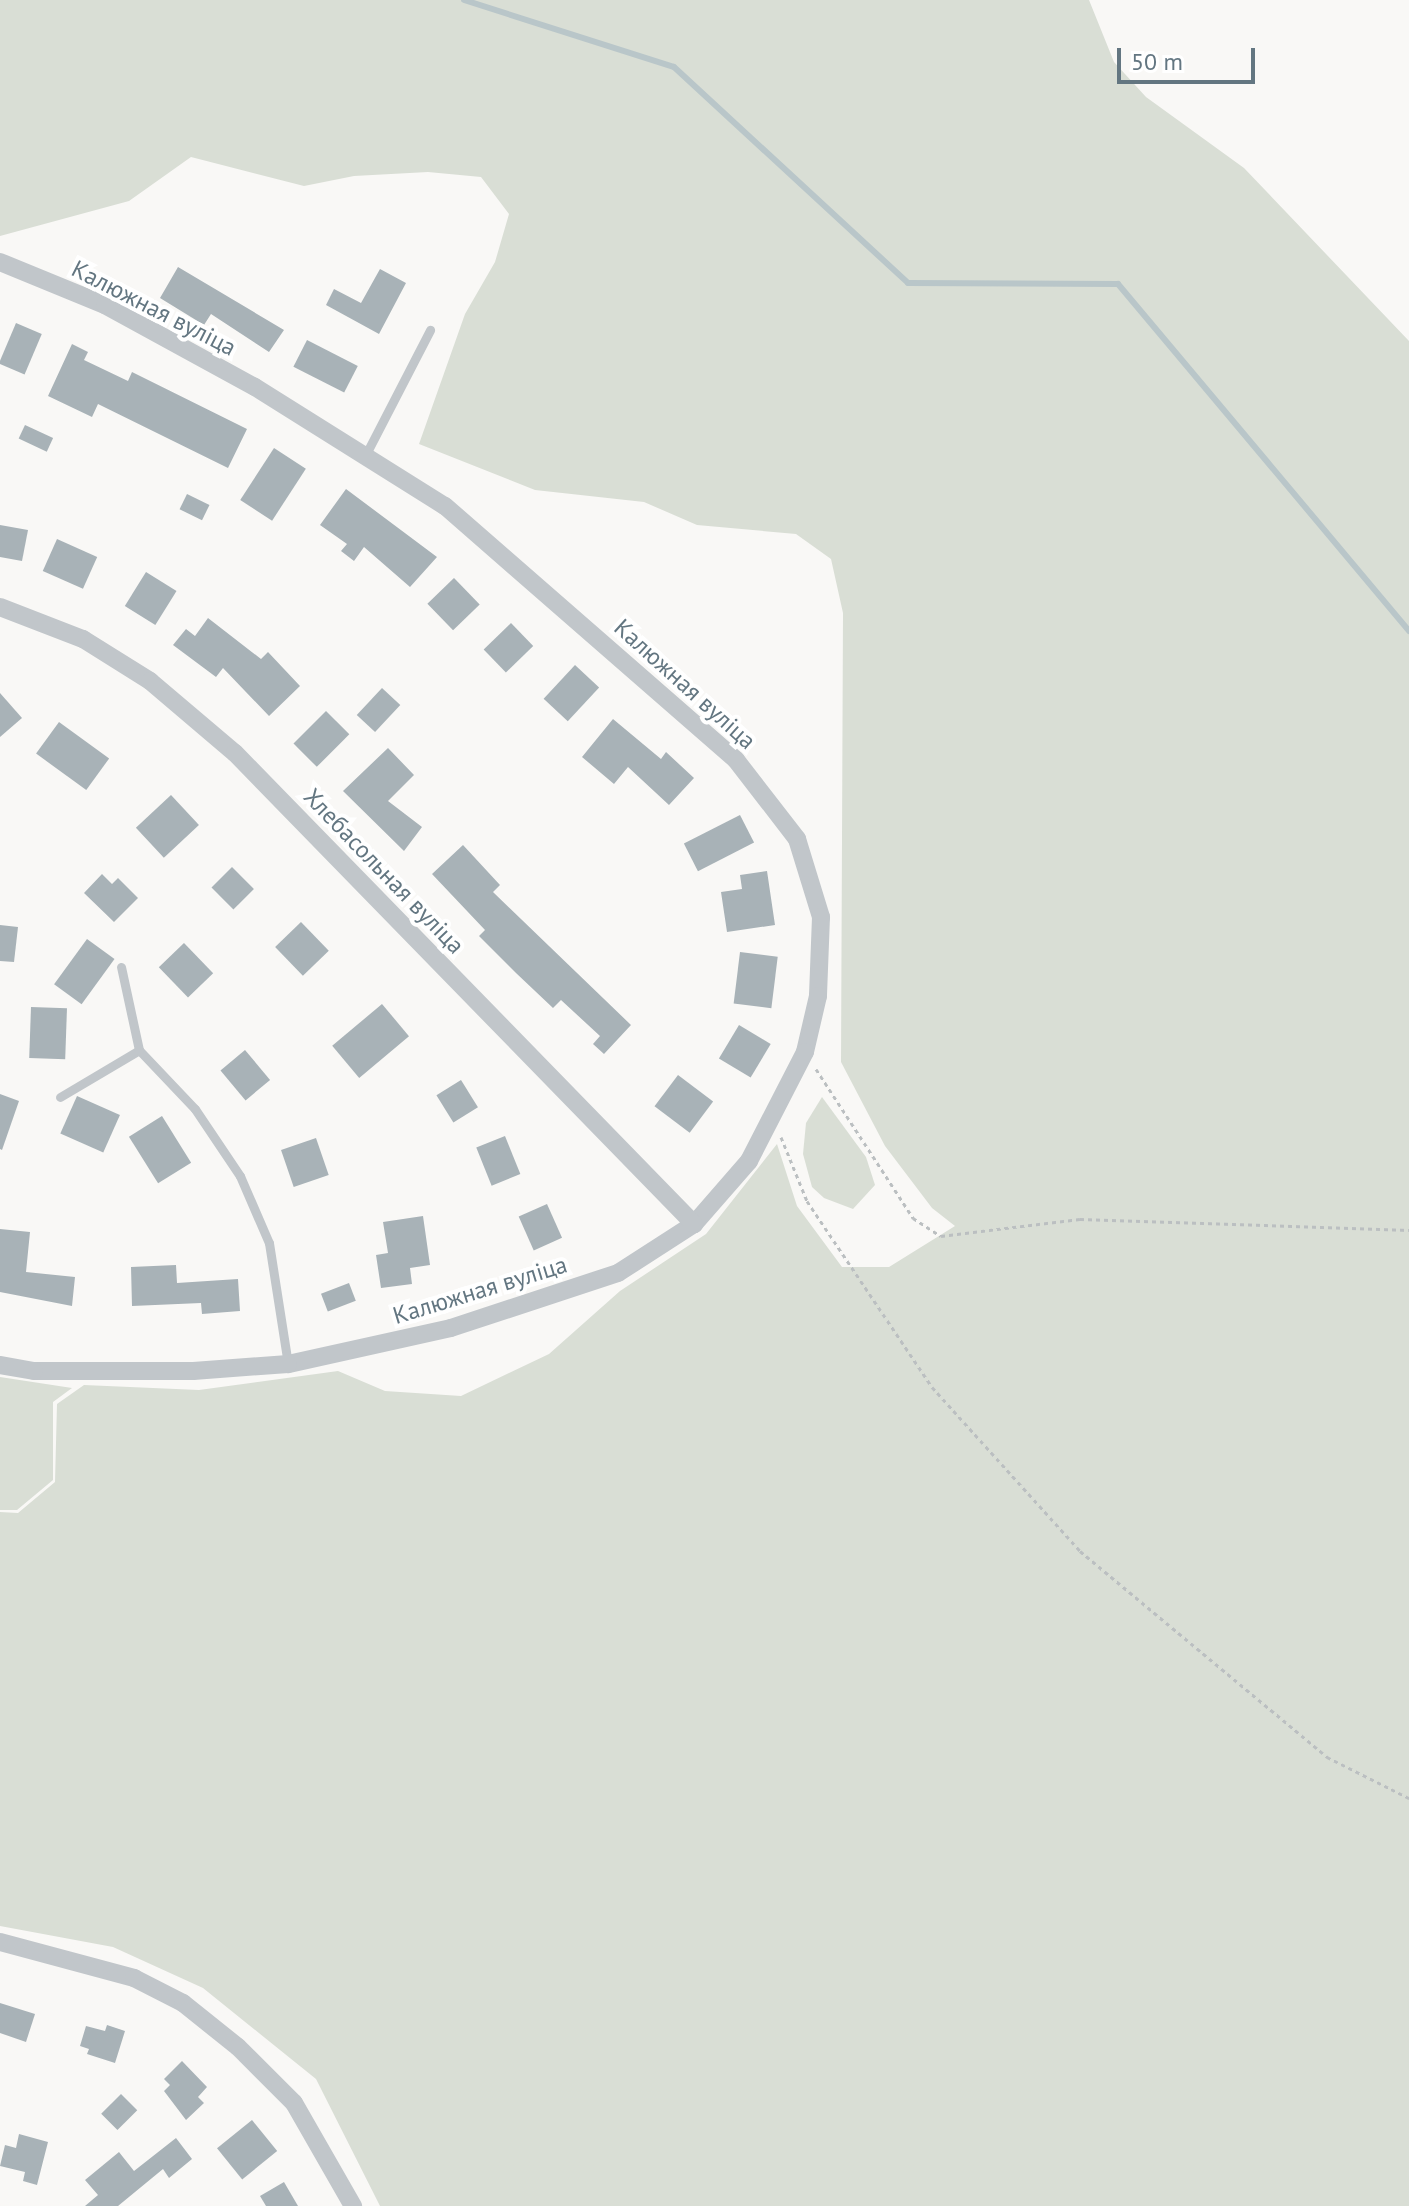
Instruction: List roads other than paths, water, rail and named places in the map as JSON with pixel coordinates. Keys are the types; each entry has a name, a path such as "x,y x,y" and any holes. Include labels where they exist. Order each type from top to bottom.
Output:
{"street":[{"name":"Калюжная вуліца","path":"0,262 105,305 255,387 445,506 656,686 736,760 797,839 821,917 818,996 805,1052 773,1119 749,1161 694,1224 618,1273 451,1328 288,1364 193,1371 34,1371 0,1365"},
{"name":"Хлебасольная вуліца","path":"0,607 96,647 150,681 235,753 694,1224"},
{"path":"0,1942 134,1978 183,2003 238,2047 294,2103 353,2206"}],"lane":[{"path":"365,456 430,330"},
{"path":"121,967 139,1050 195,1109 240,1176 269,1243 288,1364"},
{"path":"60,1097 139,1050"}],"waterway":[{"path":"464,0 674,67 908,283 1118,284 1409,631"}]}
